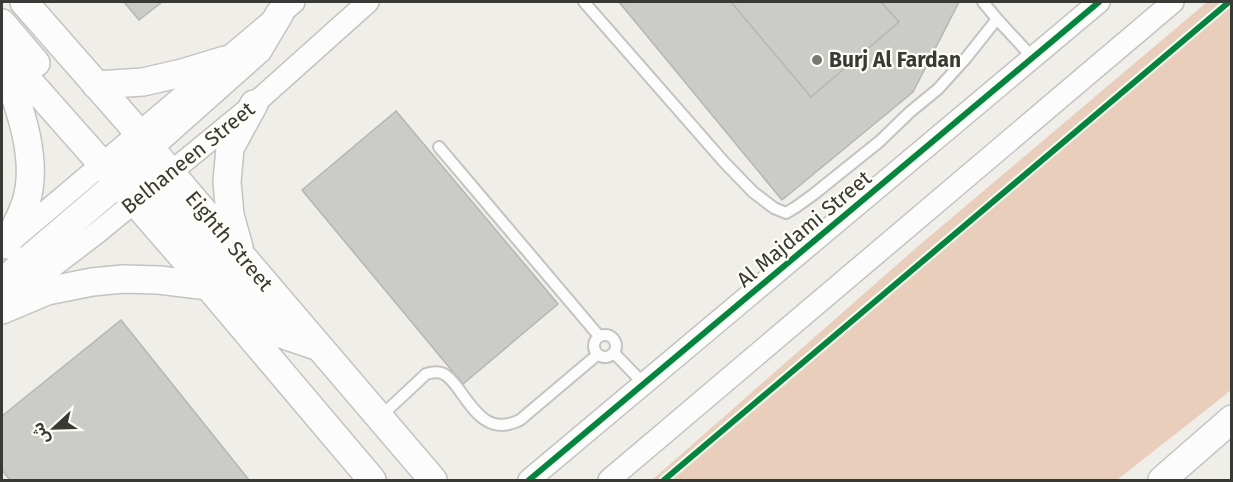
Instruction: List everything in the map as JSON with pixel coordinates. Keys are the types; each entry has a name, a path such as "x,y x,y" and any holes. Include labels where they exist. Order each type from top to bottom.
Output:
{"street":[{"name":"Eighth Street","path":"24,2 96,85 135,167 208,286 366,477"},
{"name":"Belhaneen Street","path":"4,247 135,167 254,105 368,2"},
{"name":"Al Majdami Street","path":"529,480 1099,2"},
{"path":"609,480 1173,2"},
{"path":"2,282 135,167 258,50 287,7"},
{"name":"Belhaneen Street","path":"2,308 98,232 135,167 225,60 287,7"},
{"path":"2,23 135,167 278,333 320,347"},
{"name":"Eighth Street","path":"2,51 135,167 241,254 433,480"},
{"path":"2,57 28,140 31,170 26,201 4,247"},
{"path":"96,85 143,82 225,60"},
{"path":"241,254 230,215 227,182 230,148 254,105"},
{"path":"2,308 47,291 92,282 123,279 159,280 208,286"},
{"path":"1162,480 1232,419"}],"lane":[{"path":"584,2 724,162 753,192 774,208 786,213 823,187 880,141 938,89 997,19"},
{"path":"983,2 1033,58"},
{"path":"439,147 599,336"},
{"path":"608,335 615,341 614,353 606,358 597,355 594,351 594,342 599,336 608,335"},
{"path":"614,353 644,384"},
{"path":"379,417 426,374 435,372 445,374 452,381 481,418 496,425 513,423 520,420 597,355"}],"shaded area":[{"path":"1207,2 1232,2 1232,389 1117,480 652,480 916,248"}],"building":[{"path":"124,2 162,2 139,20"},
{"path":"619,2 731,2 811,97 899,22 881,2 959,2 913,92 782,200"},
{"name":"Burj Al Fardan","path":"731,2 881,2 899,22 811,97"},
{"path":"396,111 558,304 463,384 302,190"},
{"path":"121,320 249,480 10,480 2,470 2,416"}],"cycle path":[{"path":"529,480 1099,2"},
{"path":"664,480 1229,2"}],"place":[{"name":"Burj Al Fardan","path":"817,60"}]}
